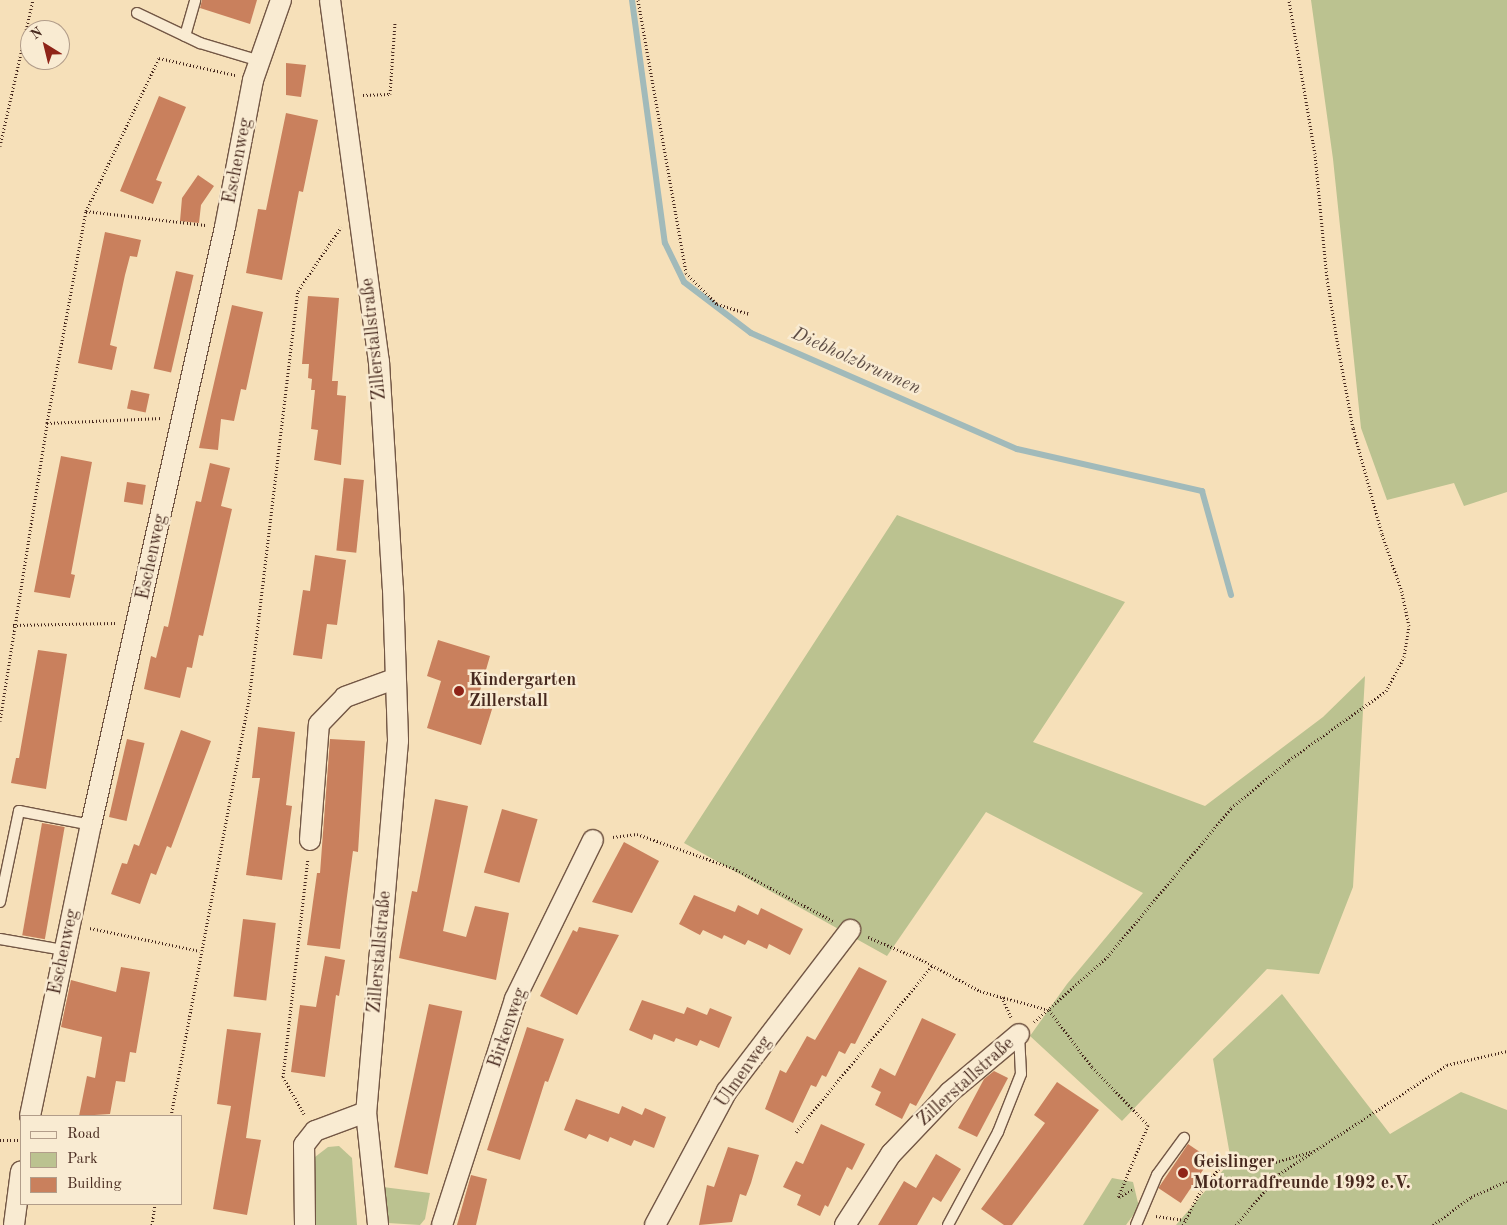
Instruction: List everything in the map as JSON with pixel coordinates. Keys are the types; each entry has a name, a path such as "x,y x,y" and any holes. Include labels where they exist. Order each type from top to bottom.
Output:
{"street":[{"name":"Eschenweg","path":"30,1115 91,825 225,227 257,70 281,0"},
{"name":"Zillerstallstraße","path":"330,0 380,362 393,589 394,679 398,741 366,1112 378,1225"},
{"path":"310,840 319,724 344,697 394,679"},
{"name":"Birkenweg","path":"442,1225 515,999 593,840"},
{"name":"Ulmenweg","path":"655,1225 727,1091 850,930"},
{"name":"Zillerstallstraße","path":"845,1225 891,1154 950,1092 1019,1034"},
{"path":"305,1225 304,1145 314,1131 366,1112"},
{"path":"14,1225 20,1179"}],"lane":[{"path":"185,36 195,0"},
{"path":"137,13 257,70"},
{"path":"0,902 19,811 91,825"},
{"path":"0,939 64,950"},
{"name":"Zillerstallstraße","path":"948,1225 998,1132 1021,1074 1019,1034"},
{"path":"1136,1225 1157,1174 1184,1138"}],"path":[{"path":"0,146 33,0"},
{"path":"638,0 686,273 717,304 749,314"},
{"path":"1019,1034 1049,1010 1107,957 1231,808 1290,760 1386,690 1404,657 1408,626 1402,592 1382,534 1353,428 1338,343 1327,279 1315,154 1289,0"},
{"path":"343,96 390,94 395,22"},
{"path":"0,721 13,625 47,423 86,211 159,58 257,70"},
{"path":"171,1115 200,951 249,700 298,292 358,202"},
{"path":"86,211 225,227"},
{"path":"47,423 182,417"},
{"path":"13,625 138,622"},
{"path":"593,840 637,834 733,868 850,930 932,966 980,991 1049,1010 1092,1066 1148,1125 1118,1198"},
{"path":"310,840 283,1077 314,1131"},
{"path":"70,923 200,951"},
{"path":"796,1132 932,966"},
{"path":"1236,1225 1279,1174 1447,1065 1507,1051"},
{"path":"0,1140 20,1140"},
{"path":"1183,1225 1199,1194 1224,1162 1259,1167 1316,1150"},
{"path":"1433,1225 1471,1197 1507,1181"},
{"path":"152,1225 156,1205"},
{"path":"1152,1215 1185,1220"}],"green space":[{"path":"1311,0 1507,0 1507,492 1464,506 1454,483 1387,500 1361,428 1333,159"},
{"path":"897,515 1125,602 1033,742 1205,806 1323,717 1365,676 1353,887 1319,974 1267,969 1122,1121 1030,1036 1067,984 1143,893 986,812 887,956 684,843"},
{"path":"1282,994 1390,1134 1461,1092 1507,1110 1507,1225 1176,1225 1231,1161 1213,1059"},
{"path":"339,1146 352,1158 357,1225 313,1225 315,1157 328,1147"},
{"path":"1112,1178 1133,1182 1139,1207 1126,1225 1083,1225"},
{"path":"383,1187 430,1193 425,1219 420,1225 388,1223"}],"building":[{"path":"202,0 257,0 250,24 200,8"},
{"path":"286,63 306,65 301,97 286,95"},
{"path":"159,96 186,107 156,180 162,182 153,204 120,191"},
{"path":"286,113 318,120 303,192 299,191 282,280 246,273 258,209 266,210"},
{"path":"198,175 214,186 201,205 199,223 180,221 182,198"},
{"path":"105,232 141,240 137,257 130,256 125,275 110,345 117,347 112,370 78,363"},
{"path":"176,271 194,275 171,372 154,368"},
{"path":"308,296 339,298 332,381 338,381 337,395 346,396 341,465 314,460 318,430 311,429 315,390 311,390 312,379 308,378 309,364 302,364"},
{"path":"232,305 263,312 246,390 241,389 234,421 221,419 218,450 199,448"},
{"path":"131,390 150,394 146,413 127,409"},
{"path":"61,456 92,462 71,574 75,575 70,598 34,592"},
{"path":"210,463 230,468 221,506 232,509 203,636 199,635 192,668 187,667 180,698 144,689 151,656 156,658 164,626 168,627 196,501 201,502"},
{"path":"344,478 364,480 356,553 336,551"},
{"path":"127,482 146,485 143,505 124,502"},
{"path":"315,555 346,560 337,625 327,624 322,659 293,655 303,590 310,591"},
{"name":"Kindergarten Zillerstall","path":"438,640 490,656 477,701 493,706 481,745 427,728 441,681 427,676"},
{"path":"38,650 67,654 46,789 11,783 16,758 19,758"},
{"path":"258,727 295,732 286,805 292,806 282,880 246,875 260,778 252,778"},
{"path":"181,730 211,741 171,848 167,846 156,875 151,873 140,904 111,894 122,863 127,864 134,844 139,846"},
{"path":"127,739 145,743 127,821 109,817"},
{"path":"330,739 365,741 358,852 353,851 340,949 307,945 317,873 320,873"},
{"path":"435,799 468,806 443,931 466,937 475,906 509,913 496,980 399,958 412,891 417,892"},
{"path":"502,809 538,819 519,883 484,872"},
{"path":"42,823 65,827 45,939 22,935"},
{"path":"624,842 659,861 632,913 592,902"},
{"path":"694,895 735,912 738,905 758,915 761,908 803,929 790,955 769,944 767,949 748,940 745,945 724,935 722,939 703,930 700,935 679,924"},
{"path":"243,919 276,923 266,1000 233,996"},
{"path":"579,927 619,935 577,1015 540,996 573,930 577,932"},
{"path":"325,956 345,960 339,996 336,995 325,1077 291,1072 300,1005 316,1007"},
{"path":"121,967 150,972 136,1053 130,1052 125,1082 116,1081 110,1114 79,1115 87,1076 95,1078 102,1037 61,1027 71,980 116,992"},
{"path":"859,967 887,981 855,1044 851,1043 845,1054 839,1051 826,1077 822,1075 816,1087 811,1085 793,1123 765,1109 780,1070 786,1073 807,1036 815,1040"},
{"path":"642,1000 684,1014 687,1007 707,1015 710,1008 732,1017 719,1048 700,1040 697,1046 676,1038 674,1042 654,1034 652,1040 629,1030"},
{"path":"429,1004 462,1011 428,1174 394,1167"},
{"path":"922,1018 956,1034 916,1106 910,1103 902,1119 875,1105 881,1092 871,1087 880,1068 895,1076"},
{"path":"527,1027 564,1039 548,1082 545,1081 520,1160 487,1150"},
{"path":"227,1029 261,1033 246,1138 261,1140 247,1215 213,1209 231,1106 217,1104"},
{"path":"994,1071 1008,1078 977,1137 958,1128 984,1079"},
{"path":"1057,1082 1099,1110 1012,1225 1004,1225 981,1209 1045,1123 1034,1115"},
{"path":"576,1099 619,1114 622,1106 642,1115 645,1108 666,1117 654,1148 634,1140 631,1146 610,1137 608,1142 589,1134 586,1139 564,1130"},
{"path":"821,1124 865,1144 852,1170 847,1167 828,1207 825,1205 820,1216 797,1205 801,1195 783,1187 796,1161 803,1164"},
{"name":"Geislinger Motorradfreunde 1992 e.V.","path":"1188,1144 1210,1159 1181,1203 1158,1188"},
{"path":"728,1147 759,1155 751,1183 746,1196 740,1194 732,1222 699,1225 707,1185 714,1187"},
{"path":"936,1154 961,1169 941,1202 933,1197 917,1225 878,1225 904,1181 916,1188"},
{"path":"471,1175 487,1179 476,1225 457,1225"}],"waterway":[{"name":"Diebholzbrunnen","path":"632,0 665,243 684,282 751,333 1017,449 1202,491 1231,595"}],"place":[{"name":"Kindergarten Zillerstall","path":"459,691"},
{"name":"Geislinger Motorradfreunde 1992 e.V.","path":"1183,1173"}]}
